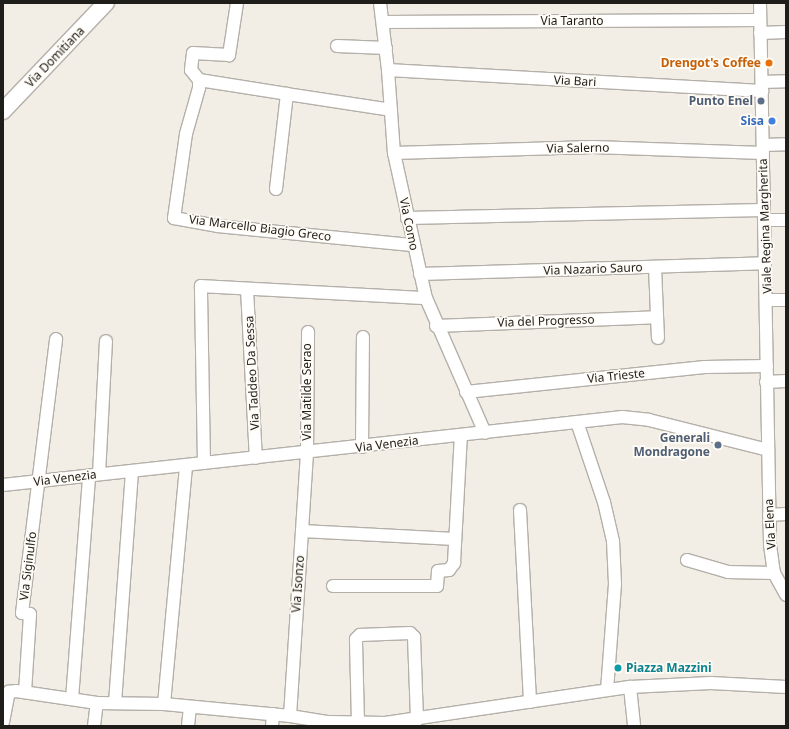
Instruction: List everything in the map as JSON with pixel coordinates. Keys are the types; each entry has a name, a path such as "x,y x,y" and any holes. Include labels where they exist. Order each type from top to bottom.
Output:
{"main road":[{"name":"Via Domitiana","path":"3,111 106,3"}],"street":[{"path":"237,3 229,55 193,53 191,70 199,80 390,110"},
{"name":"Via Como","path":"380,3 384,22 394,153 420,274 426,298 436,326 485,433"},
{"name":"Viale Regina Margherita","path":"760,3 767,300 766,382 768,450"},
{"name":"Via Taranto","path":"384,22 760,20"},
{"path":"760,33 786,32"},
{"path":"337,46 386,48"},
{"name":"Via Bari","path":"388,70 762,86 786,81"},
{"name":"Via Marcello Biagio Greco","path":"199,80 186,134 174,218 218,226 413,245"},
{"path":"276,189 287,94"},
{"name":"Via Salerno","path":"394,153 593,147 763,149 786,144"},
{"path":"408,218 764,215 786,220"},
{"name":"Via Nazario Sauro","path":"420,274 765,263"},
{"path":"655,267 658,338"},
{"path":"204,463 201,286 426,298"},
{"name":"Via Taddeo Da Sessa","path":"247,289 256,458"},
{"path":"767,300 786,300"},
{"name":"Via del Progresso","path":"436,326 656,317"},
{"name":"Via Matilde Serao","path":"307,453 308,332"},
{"path":"362,447 363,337"},
{"path":"38,482 56,339"},
{"path":"72,699 106,341"},
{"name":"Via Trieste","path":"466,392 705,367 767,366"},
{"path":"766,382 786,381"},
{"name":"Via Venezia","path":"3,485 132,473 204,463 622,418 649,420 768,450"},
{"path":"577,422 604,502 613,541 615,584 607,690"},
{"path":"333,586 437,586 438,571 449,570 454,563 461,435"},
{"name":"Via Elena","path":"768,450 769,515 774,573 786,595"},
{"name":"Via Isonzo","path":"290,716 307,453"},
{"path":"164,704 186,466"},
{"path":"115,704 132,473"},
{"name":"Via Siginulfo","path":"25,692 30,614 22,613 38,482"},
{"path":"520,510 530,702"},
{"path":"769,515 786,514"},
{"path":"302,531 455,539"},
{"path":"687,560 728,572 774,573"},
{"path":"358,723 356,640 360,635 410,633 414,637 417,720"},
{"path":"3,722 9,692 25,692 97,703 164,704 273,720 290,716 329,724 385,724 417,720 440,721 530,702 630,687 711,683 786,687"},
{"path":"630,687 634,726"},
{"path":"94,726 97,703"},
{"path":"188,726 190,707"}],"place":[{"name":"Drengot's Coffee","path":"769,63"},
{"name":"Punto Enel","path":"761,101"},
{"name":"Sisa","path":"772,121"},
{"name":"Generali Mondragone","path":"718,445"},
{"name":"Piazza Mazzini","path":"618,668"}]}
